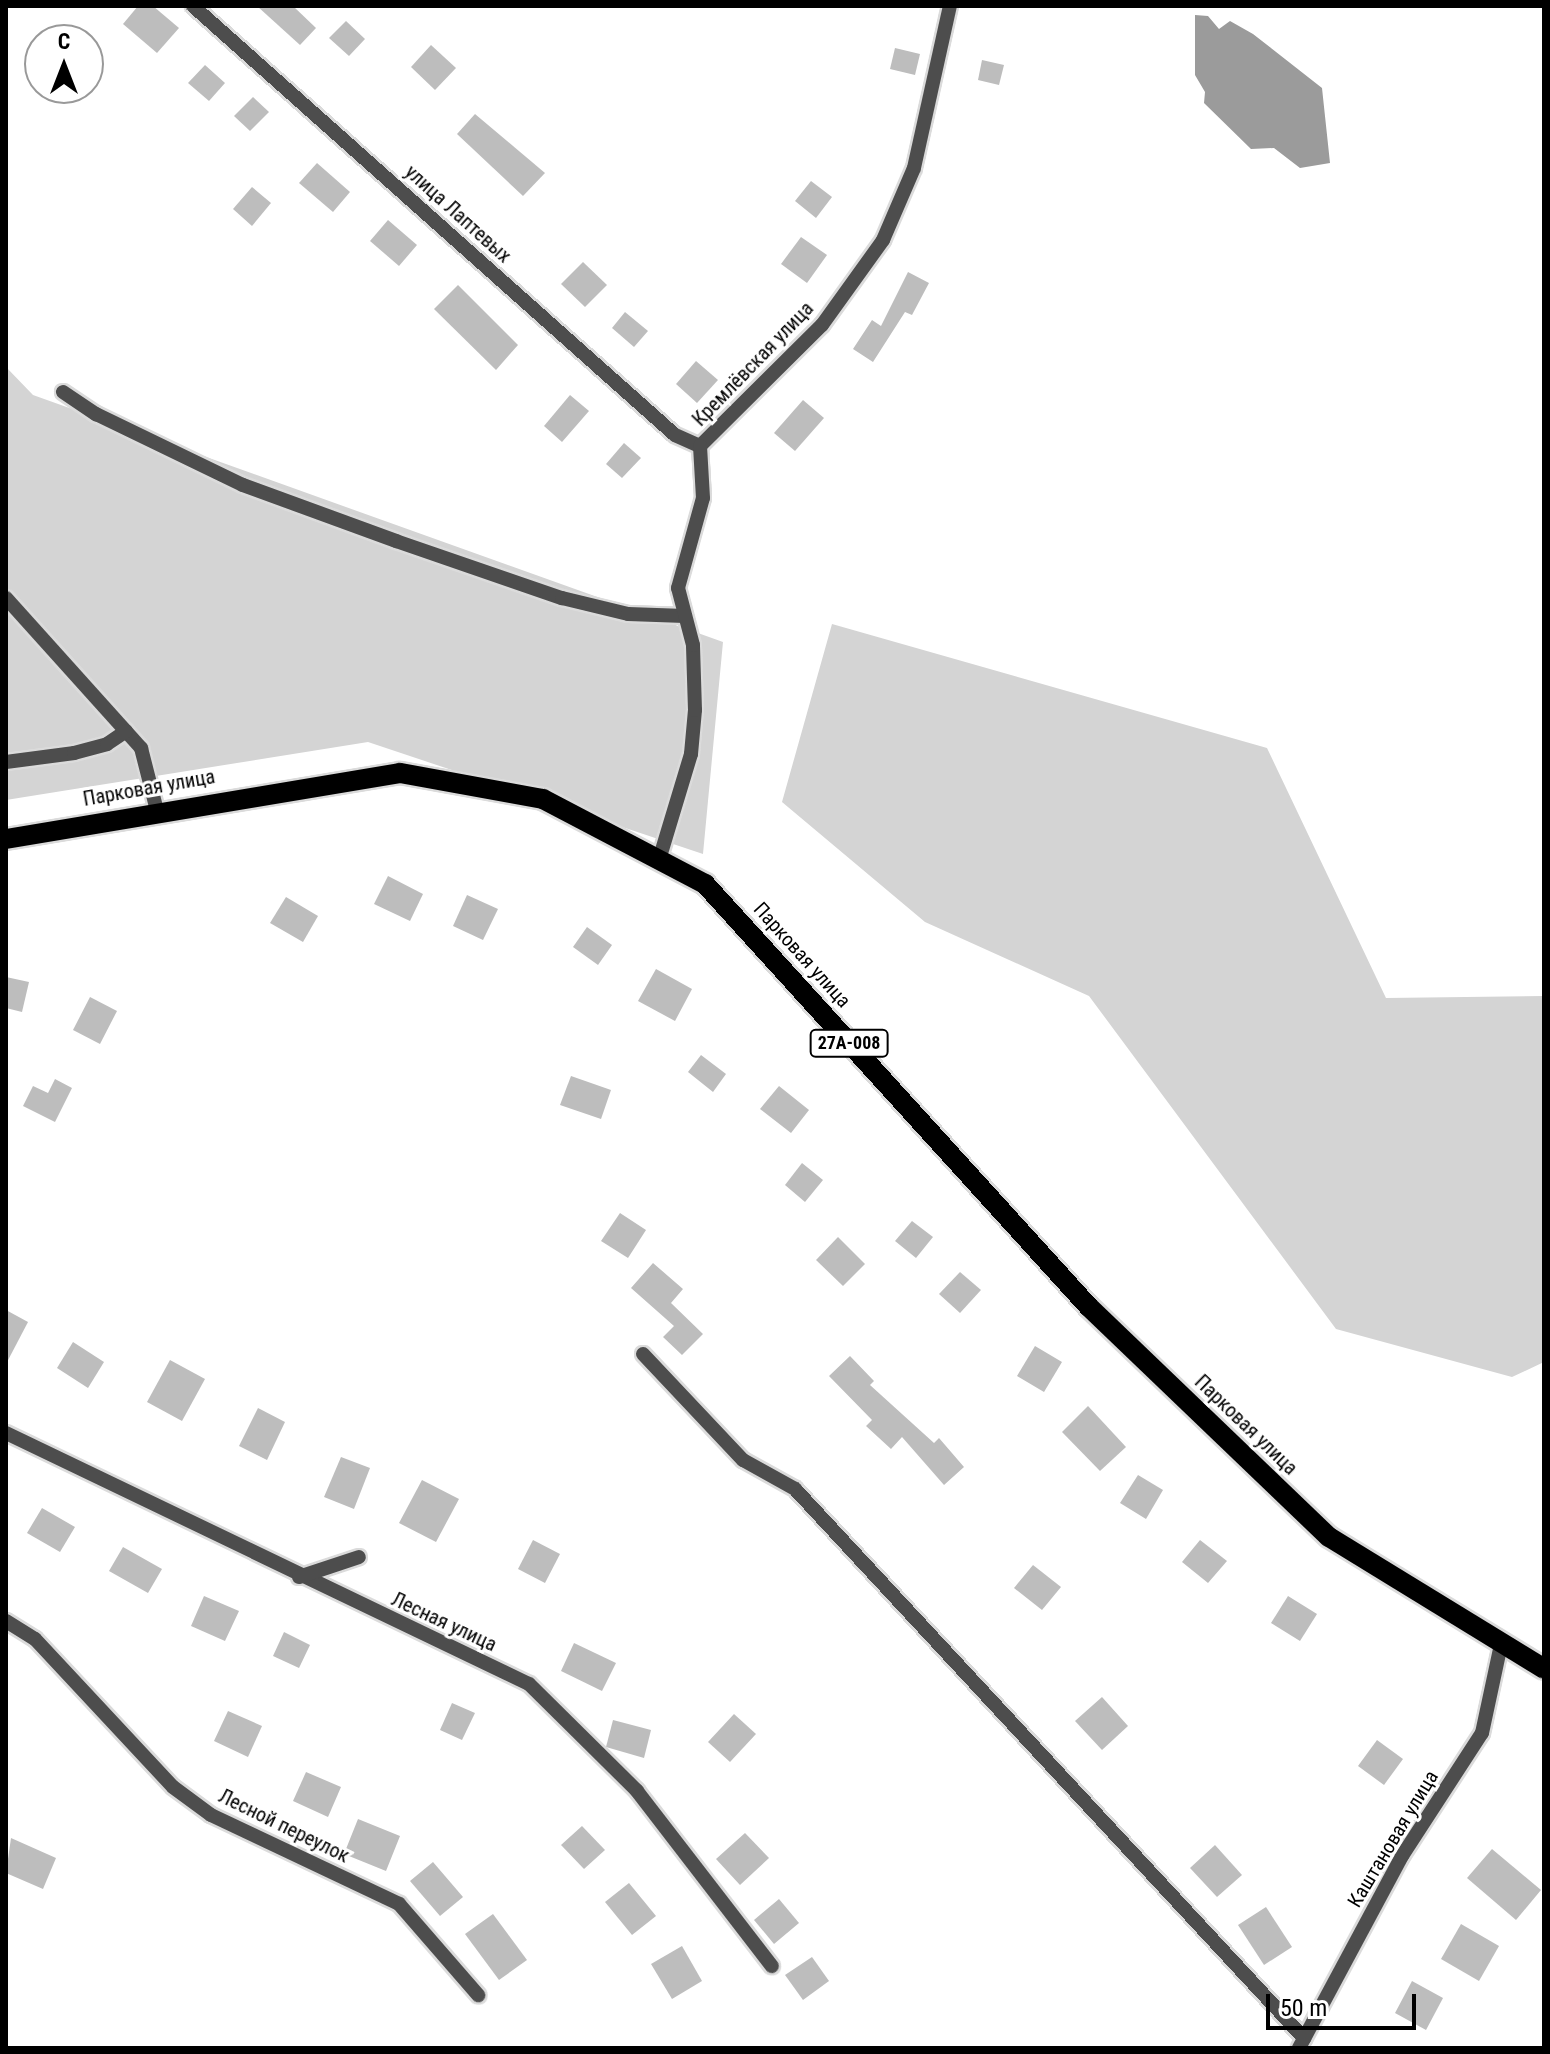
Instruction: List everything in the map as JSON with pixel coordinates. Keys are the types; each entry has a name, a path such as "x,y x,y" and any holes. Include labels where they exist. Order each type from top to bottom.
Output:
{"main road":[{"name":"Парковая улица","path":"6,839 157,811 400,773 543,799 705,884 1089,1307 1329,1537 1544,1669"}],"street":[{"name":"улица Лаптевых","path":"193,6 210,11 675,435 700,446"},
{"name":"Кремлёвская улица","path":"659,860 691,754 693,645 678,588 703,498 700,446 822,325 883,240 914,168 950,6"},
{"path":"63,392 96,414 243,485 382,536 562,598 628,614 685,616"},
{"path":"6,598 141,748 157,811"},
{"path":"6,762 74,753 107,744 126,731"},
{"path":"643,1354 743,1460 795,1489 1301,2043"},
{"name":"Лесная улица","path":"6,1433 299,1577 529,1684 637,1791 772,1966"},
{"path":"299,1577 359,1557"},
{"name":"Лесной переулок","path":"6,1621 35,1639 173,1787 211,1815 399,1904 478,1995"},
{"name":"Каштановая улица","path":"1301,2043 1402,1856 1482,1733 1501,1644"}],"shaded area":[{"path":"1195,15 1208,16 1219,29 1230,21 1253,34 1322,88 1330,163 1300,168 1274,148 1251,149 1204,103 1205,92 1195,75"},
{"path":"6,367 33,395 723,642 703,854 368,742 6,800"},
{"path":"832,624 1267,748 1386,998 1544,996 1544,1362 1512,1377 1336,1329 1089,996 925,922 782,802"}],"building":[{"path":"138,6 153,6 179,28 157,53 123,24"},
{"path":"257,6 293,6 316,28 300,45"},
{"path":"346,21 365,39 349,56 329,38"},
{"path":"431,45 456,68 435,90 411,67"},
{"path":"895,48 920,54 915,75 890,69"},
{"path":"982,60 1004,65 999,85 978,80"},
{"path":"205,65 225,83 209,101 188,83"},
{"path":"253,97 269,112 250,131 234,116"},
{"path":"475,114 545,173 523,196 457,134"},
{"path":"317,163 350,192 333,212 299,183"},
{"path":"811,181 832,197 816,218 795,201"},
{"path":"252,187 271,203 252,226 233,209"},
{"path":"388,220 417,245 399,266 370,241"},
{"path":"801,237 827,255 807,283 781,264"},
{"path":"583,262 607,285 585,307 561,284"},
{"path":"908,272 929,283 912,315 905,312 873,362 853,349 872,320 881,326"},
{"path":"458,285 518,345 496,370 434,309"},
{"path":"625,312 648,331 634,347 612,328"},
{"path":"696,361 718,380 697,403 676,384"},
{"path":"570,395 589,411 562,442 544,426"},
{"path":"803,400 824,418 795,451 774,433"},
{"path":"624,443 641,458 622,478 606,464"},
{"path":"388,876 423,894 410,921 374,904"},
{"path":"467,895 498,909 483,940 453,926"},
{"path":"286,897 318,916 303,942 270,923"},
{"path":"587,927 612,945 598,965 573,947"},
{"path":"656,969 692,989 675,1021 638,1001"},
{"path":"6,977 29,982 22,1012 6,1008"},
{"path":"90,997 117,1011 100,1044 73,1030"},
{"path":"701,1055 726,1074 713,1092 688,1072"},
{"path":"571,1076 611,1090 601,1119 560,1105"},
{"path":"55,1079 72,1088 55,1122 23,1106 33,1086 48,1093"},
{"path":"779,1086 809,1110 791,1133 760,1109"},
{"path":"802,1163 823,1180 805,1202 785,1185"},
{"path":"620,1213 646,1230 628,1258 601,1241"},
{"path":"912,1221 933,1237 916,1258 895,1241"},
{"path":"838,1237 865,1264 843,1286 816,1260"},
{"path":"653,1263 683,1289 671,1303 703,1334 682,1355 663,1337 674,1326 631,1288"},
{"path":"960,1272 981,1290 960,1313 939,1294"},
{"path":"6,1310 28,1322 6,1364"},
{"path":"73,1342 104,1362 88,1388 57,1368"},
{"path":"1035,1346 1062,1362 1044,1392 1017,1376"},
{"path":"850,1356 874,1381 870,1385 934,1443 939,1438 964,1467 944,1485 902,1437 891,1449 866,1426 872,1420 829,1376"},
{"path":"170,1360 205,1379 182,1421 147,1402"},
{"path":"1088,1406 1126,1447 1100,1471 1062,1432"},
{"path":"258,1408 285,1422 267,1460 239,1446"},
{"path":"341,1457 370,1468 354,1509 324,1497"},
{"path":"1138,1475 1163,1490 1146,1519 1120,1503"},
{"path":"422,1480 459,1499 436,1542 399,1523"},
{"path":"42,1508 75,1527 60,1552 27,1533"},
{"path":"533,1540 560,1554 545,1583 518,1569"},
{"path":"1200,1540 1227,1561 1208,1583 1182,1562"},
{"path":"123,1547 162,1569 148,1593 109,1571"},
{"path":"1033,1565 1061,1587 1042,1610 1014,1588"},
{"path":"204,1596 239,1611 225,1641 191,1626"},
{"path":"1288,1596 1317,1614 1300,1641 1271,1623"},
{"path":"284,1632 310,1645 299,1668 273,1656"},
{"path":"574,1643 616,1663 602,1691 561,1671"},
{"path":"1102,1697 1128,1726 1102,1750 1075,1721"},
{"path":"452,1703 475,1713 462,1740 440,1730"},
{"path":"228,1711 262,1726 248,1757 214,1741"},
{"path":"734,1714 756,1734 730,1762 708,1742"},
{"path":"613,1720 651,1730 644,1758 606,1747"},
{"path":"1377,1740 1403,1759 1384,1785 1358,1766"},
{"path":"306,1772 341,1787 328,1817 293,1801"},
{"path":"358,1819 400,1836 386,1871 344,1854"},
{"path":"582,1826 605,1850 584,1869 561,1845"},
{"path":"745,1833 769,1858 740,1885 716,1859"},
{"path":"11,1838 56,1858 43,1889 6,1873"},
{"path":"1215,1845 1242,1875 1217,1897 1190,1868"},
{"path":"1492,1849 1541,1890 1516,1920 1467,1878"},
{"path":"433,1862 463,1897 440,1916 410,1881"},
{"path":"629,1883 656,1916 632,1935 605,1902"},
{"path":"779,1899 799,1923 774,1944 754,1920"},
{"path":"1266,1907 1292,1947 1264,1965 1238,1925"},
{"path":"493,1914 527,1960 499,1980 465,1934"},
{"path":"1461,1924 1499,1946 1479,1981 1441,1959"},
{"path":"682,1946 702,1981 672,1999 651,1964"},
{"path":"812,1957 829,1981 803,2000 785,1975"},
{"path":"1412,1981 1443,1998 1426,2030 1395,2013"}]}
